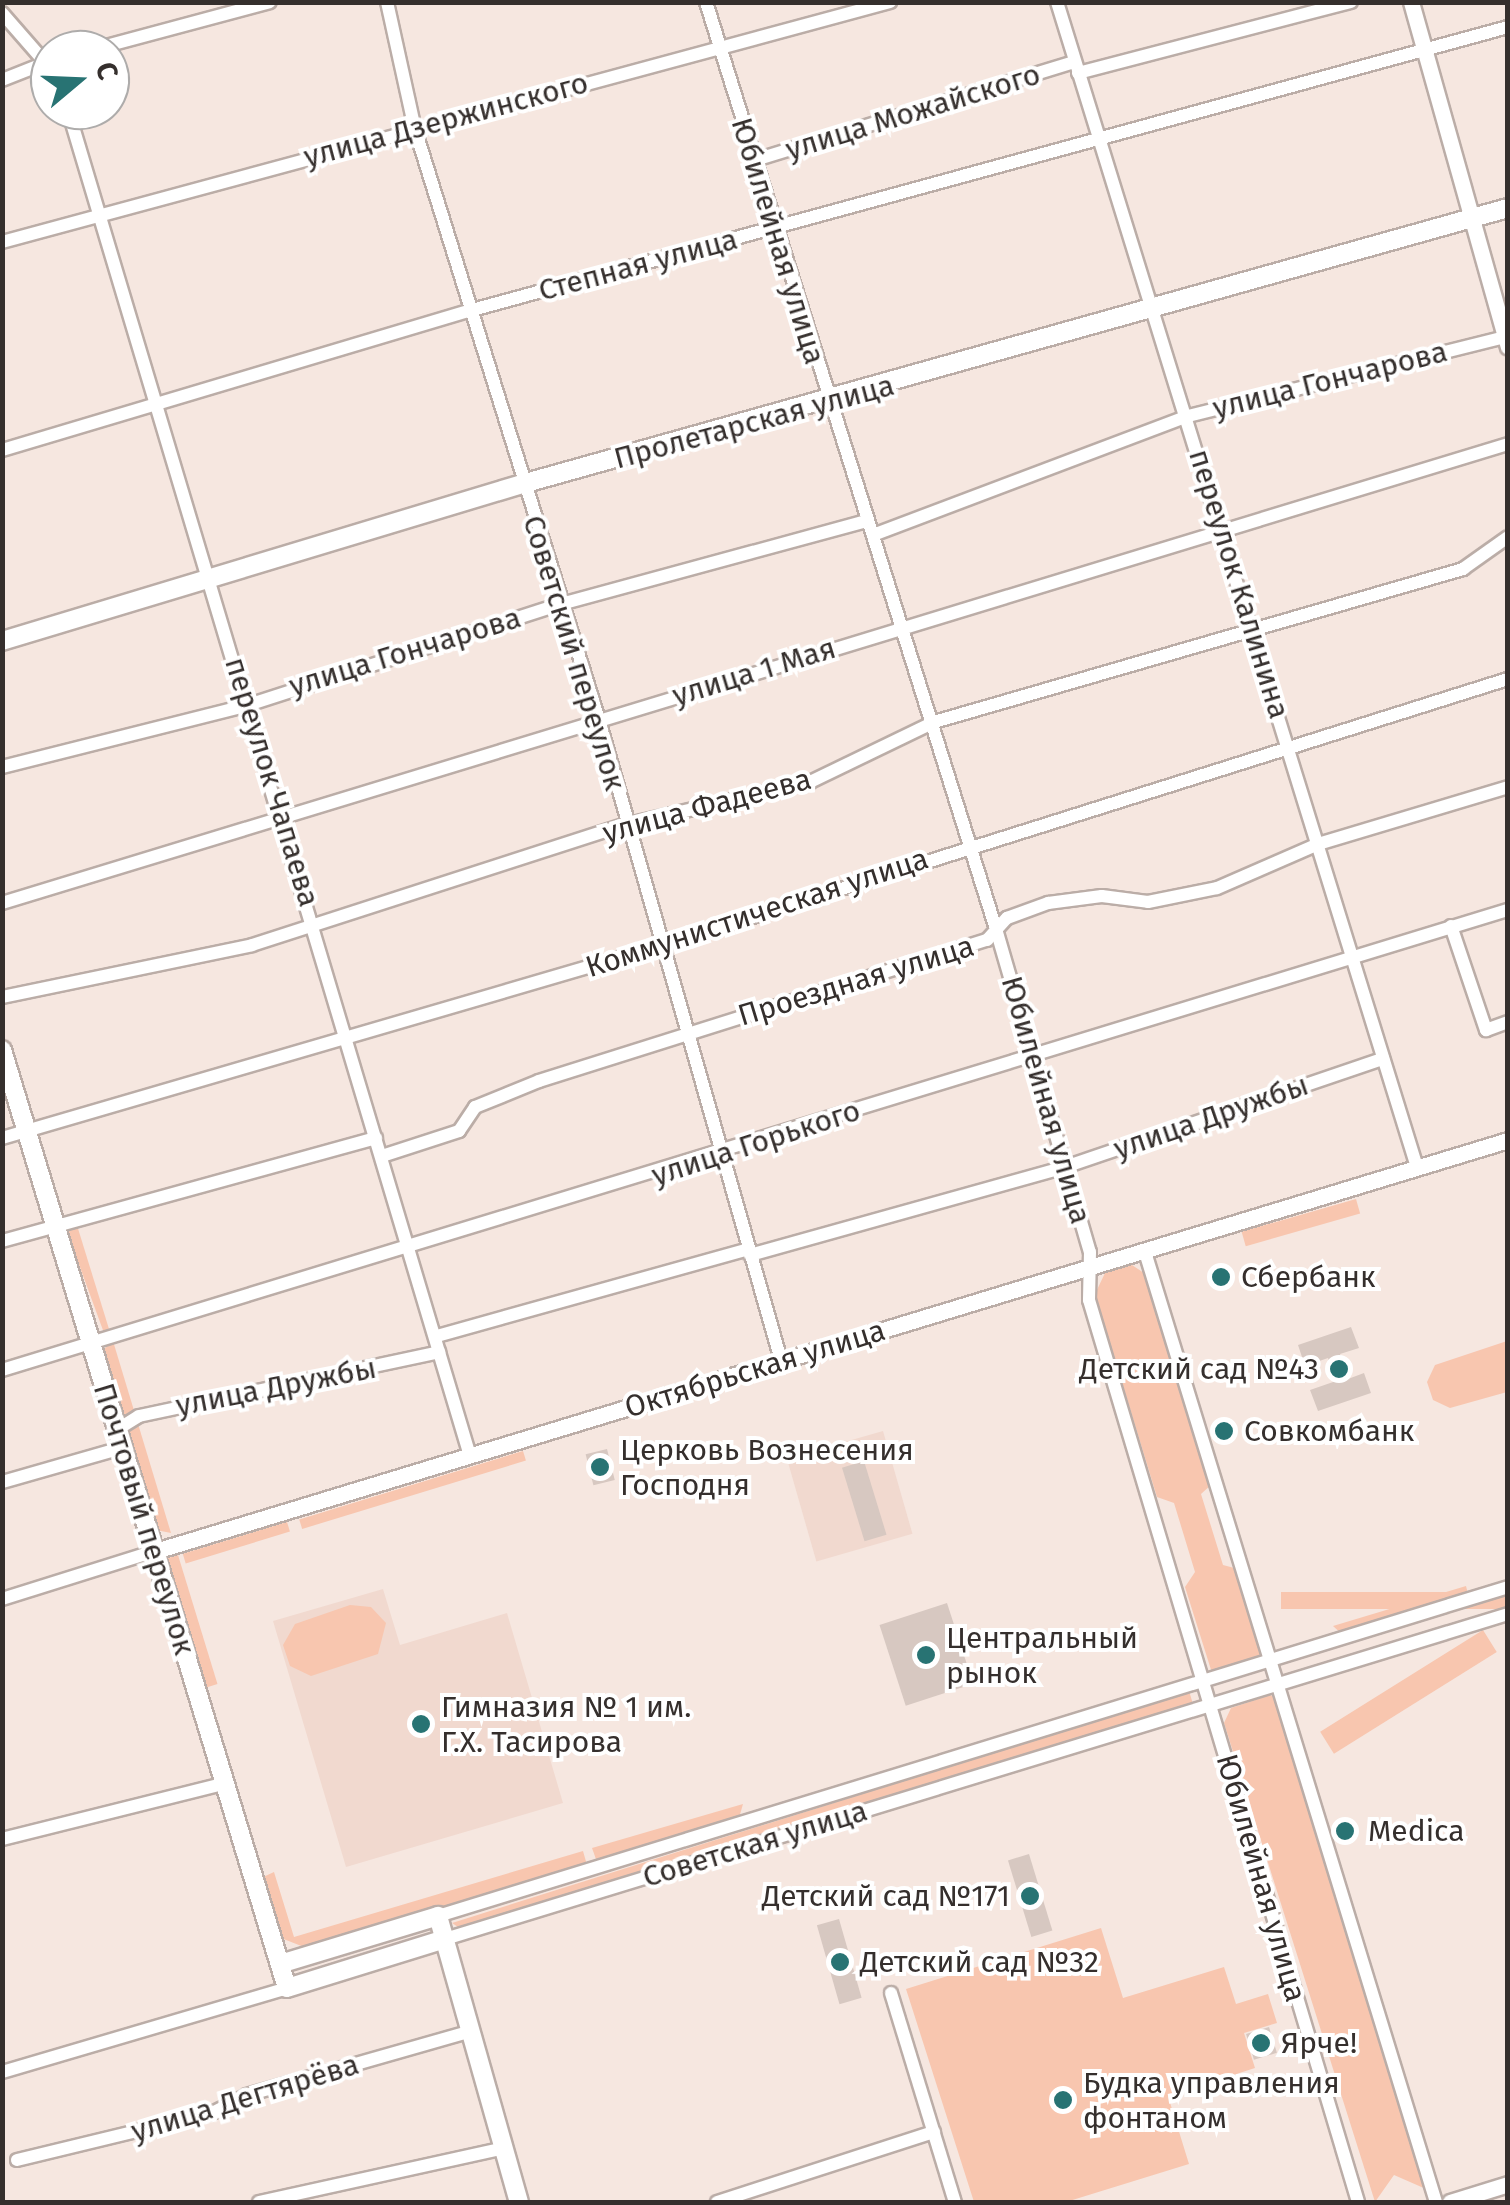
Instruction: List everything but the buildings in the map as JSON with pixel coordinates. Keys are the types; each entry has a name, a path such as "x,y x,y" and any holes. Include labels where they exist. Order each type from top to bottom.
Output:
{"main road":[{"name":"Пролетарская улица","path":"2,641 522,484 829,402 1508,208"},
{"name":"Почтовый переулок","path":"2,1050 287,1988"},
{"path":"438,1916 519,2202"},
{"name":"Советская улица","path":"280,1964 438,1916"},
{"name":"Советская улица","path":"287,1988 445,1939"}],"street":[{"path":"130,40 270,2"},
{"name":"Советский переулок","path":"386,2 416,129 522,484 599,720 624,825 688,1032 720,1157 781,1360"},
{"name":"Юбилейная улица","path":"706,2 752,162 934,722 996,929 1094,1268 1089,1300 1358,2202"},
{"name":"улица Дзержинского","path":"2,242 719,45 890,2"},
{"name":"переулок Калинина","path":"1057,2 1188,416 1416,1167"},
{"name":"улица Можайского","path":"752,162 1076,68 1351,2"},
{"path":"1411,2 1506,340"},
{"path":"2,13 30,43"},
{"name":"Степная улица","path":"2,450 472,310 1508,28"},
{"path":"2,80 30,70"},
{"name":"переулок Чапаева","path":"74,130 282,812 470,1456"},
{"name":"улица Гончарова","path":"873,535 1188,416 1506,340"},
{"name":"улица 1 Мая","path":"2,903 282,812 599,720 1508,444"},
{"name":"улица Гончарова","path":"2,767 248,706 561,604 866,521"},
{"name":"улица Фадеева","path":"2,997 315,924 624,825 810,782 934,722 1464,569 1508,537"},
{"name":"Коммунистическая улица","path":"2,1138 660,946 1508,678"},
{"name":"Проездная улица","path":"382,1156 458,1131 475,1108 539,1081 987,940 996,929 1048,903 1102,896 1148,902 1217,888 1318,844 1508,787"},
{"name":"улица Горького","path":"2,1370 720,1157 1030,1055 1508,910"},
{"path":"1451,926 1486,1030 1508,1022"},
{"name":"улица Дружбы","path":"437,1336 1066,1167 1383,1060"},
{"path":"2,1241 376,1138"},
{"name":"Октябрьская улица","path":"2,1600 1508,1140"},
{"path":"1145,1252 1436,2202"},
{"name":"улица Дружбы","path":"2,1482 118,1439 138,1416 440,1352"},
{"name":"Советская улица","path":"438,1916 1508,1588"},
{"name":"Советская улица","path":"445,1939 1508,1614"},
{"path":"2,1839 222,1784"},
{"name":"Советская улица","path":"2,2072 287,1988"},
{"path":"891,1993 956,2202"},
{"name":"улица Дегтярёва","path":"17,2160 212,2113 247,2094 471,2031"},
{"path":"717,2202 934,2132"},
{"path":"259,2202 505,2148"},
{"path":"1450,2202 1508,2184"}],"shaded area":[{"path":"1356,1199 1360,1213 1246,1246 1242,1232"},
{"path":"76,1222 109,1329 104,1333 66,1229"},
{"path":"1132,1265 1147,1275 1212,1484 1201,1494 1223,1565 1238,1569 1265,1656 1212,1673 1185,1587 1195,1572 1174,1503 1157,1497 1095,1294 1105,1273"},
{"path":"113,1341 171,1533 156,1530 101,1352"},
{"path":"1507,1341 1507,1392 1450,1408 1433,1400 1427,1382 1435,1365"},
{"path":"883,1431 912,1534 816,1561 787,1459"},
{"path":"523,1451 526,1461 302,1529 299,1519"},
{"path":"287,1522 290,1532 186,1563 183,1554"},
{"path":"178,1555 217,1684 203,1688 164,1559"},
{"path":"1466,1586 1468,1594 1344,1636 1333,1626"},
{"name":"Гимназия № 1 им. Г.Х. Тасирова","path":"383,1589 400,1645 507,1613 563,1803 346,1867 273,1621"},
{"path":"1281,1592 1507,1592 1507,1609 1281,1609"},
{"path":"350,1605 371,1607 386,1623 378,1654 311,1676 290,1666 283,1645 295,1624"},
{"path":"1483,1630 1497,1652 1334,1754 1320,1732"},
{"path":"1189,1691 1193,1704 461,1929 452,1923"},
{"path":"1270,1695 1279,1699 1426,2189 1394,2175 1375,2202 1224,1723 1231,1708"},
{"path":"743,1804 739,1818 597,1862 592,1848"},
{"path":"583,1851 587,1865 309,1949 281,1938 261,1878 274,1872 294,1937"},
{"path":"1101,1928 1123,1998 1224,1967 1236,2004 1268,1994 1277,2023 1244,2033 1255,2068 1168,2096 1189,2164 1066,2202 974,2202 906,1989"}],"place":[{"name":"Сбербанк","path":"1221,1277"},
{"name":"Детский сад №43","path":"1339,1369"},
{"name":"Совкомбанк","path":"1224,1431"},
{"name":"Церковь Вознесения Господня","path":"600,1467"},
{"name":"Центральный рынок","path":"926,1655"},
{"name":"Гимназия № 1 им. Г.Х. Тасирова","path":"421,1724"},
{"name":"Mеdica","path":"1345,1831"},
{"name":"Детский сад №171","path":"1030,1896"},
{"name":"Детский сад №32","path":"840,1962"},
{"name":"Ярче!","path":"1261,2043"},
{"name":"Будка управления фонтаном","path":"1063,2100"}]}
